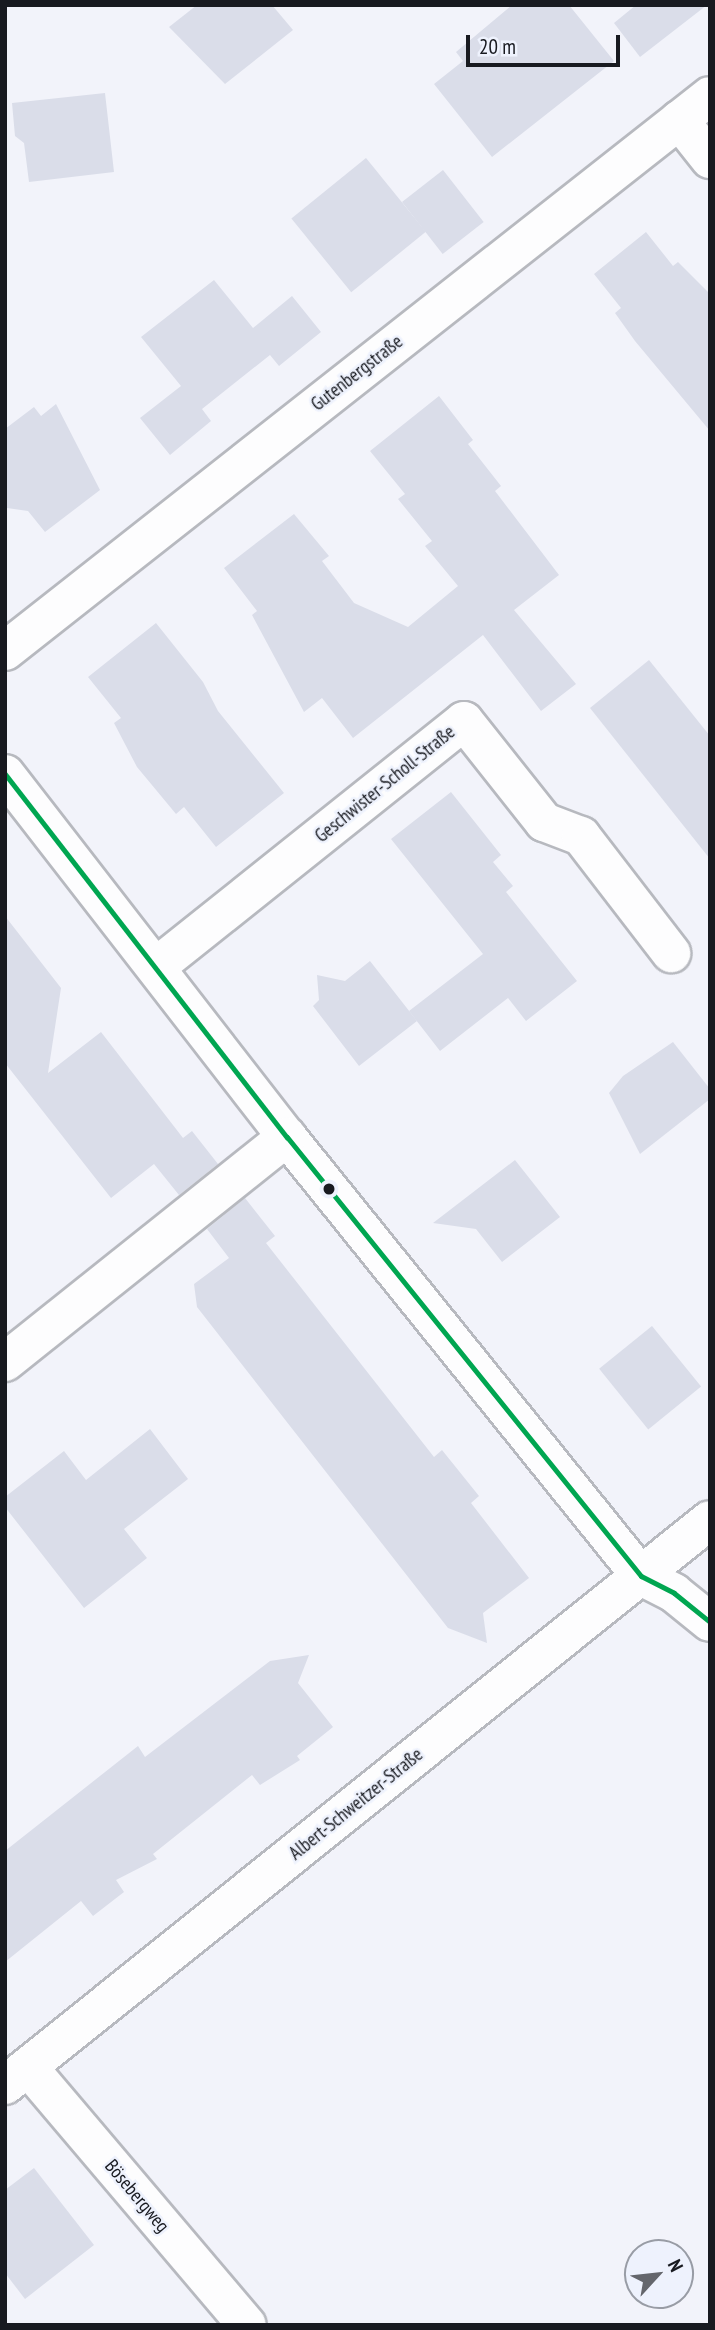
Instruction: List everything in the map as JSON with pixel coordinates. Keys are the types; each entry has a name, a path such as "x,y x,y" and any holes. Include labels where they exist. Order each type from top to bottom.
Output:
{"street":[{"name":"Gutenbergstraße","path":"5,651 710,96"},
{"path":"679,120 710,159"},
{"name":"Geschwister-Scholl-Straße","path":"156,967 464,721 544,822 581,836 671,953"},
{"path":"5,774 287,1137 640,1576 674,1593 710,1622"},
{"path":"5,1362 287,1137"},
{"name":"Albert-Schweitzer-Straße","path":"17,2076 710,1520"},
{"name":"Bösebergweg","path":"17,2076 247,2325"}],"building":[{"path":"197,5 272,5 293,30 225,84 169,27"},
{"path":"512,5 569,5 614,61 492,157 434,84 463,61 456,52"},
{"path":"636,5 707,5 640,57 614,23"},
{"path":"105,93 114,172 29,182 24,143 15,136 12,103"},
{"path":"366,158 426,232 351,292 291,218"},
{"path":"443,170 484,222 443,254 402,202"},
{"path":"646,232 673,266 678,262 710,294 710,431 635,341 615,313 621,308 594,274"},
{"path":"214,280 253,328 292,296 321,332 279,366 270,355 202,409 211,421 170,455 140,418 181,386 141,337"},
{"path":"439,396 473,440 468,444 501,486 495,491 559,575 514,610 576,684 541,711 483,635 353,738 322,698 304,712 252,615 257,611 224,568 294,514 329,556 322,561 354,603 408,627 458,586 425,546 432,541 398,499 405,494 370,451"},
{"path":"56,404 100,490 45,532 28,511 7,508 5,429 34,407 41,416"},
{"path":"156,623 203,682 218,711 284,793 216,847 184,807 176,814 137,767 114,723 121,718 88,677"},
{"path":"649,660 710,736 710,859 590,708"},
{"path":"451,792 501,855 493,862 513,886 506,892 577,981 526,1021 508,998 440,1051 409,1011 483,954 391,839"},
{"path":"5,916 61,988 48,1073 101,1032 183,1138 192,1131 218,1164 179,1195 154,1164 111,1198 5,1063"},
{"path":"370,961 417,1021 359,1066 313,1006 319,1000 317,975 345,981"},
{"path":"673,1042 710,1089 710,1099 640,1154 609,1093 623,1076"},
{"path":"515,1160 560,1217 502,1262 476,1229 433,1223"},
{"path":"245,1198 275,1236 266,1243 434,1457 442,1450 479,1496 471,1503 529,1578 483,1613 487,1643 448,1628 197,1307 194,1284 229,1258 207,1229"},
{"path":"652,1326 701,1387 648,1429 599,1369"},
{"path":"150,1429 188,1479 124,1529 147,1558 84,1608 5,1507 5,1497 64,1451 86,1480"},
{"path":"309,1655 298,1683 333,1727 297,1756 300,1760 260,1785 252,1775 153,1854 157,1859 116,1880 124,1892 93,1916 81,1901 5,1962 5,1851 138,1746 145,1757 270,1661"},
{"path":"34,2168 94,2245 25,2299 5,2273 5,2190"}],"transit line":[{"path":"5,774 287,1137 641,1576 674,1593 710,1622"}]}
